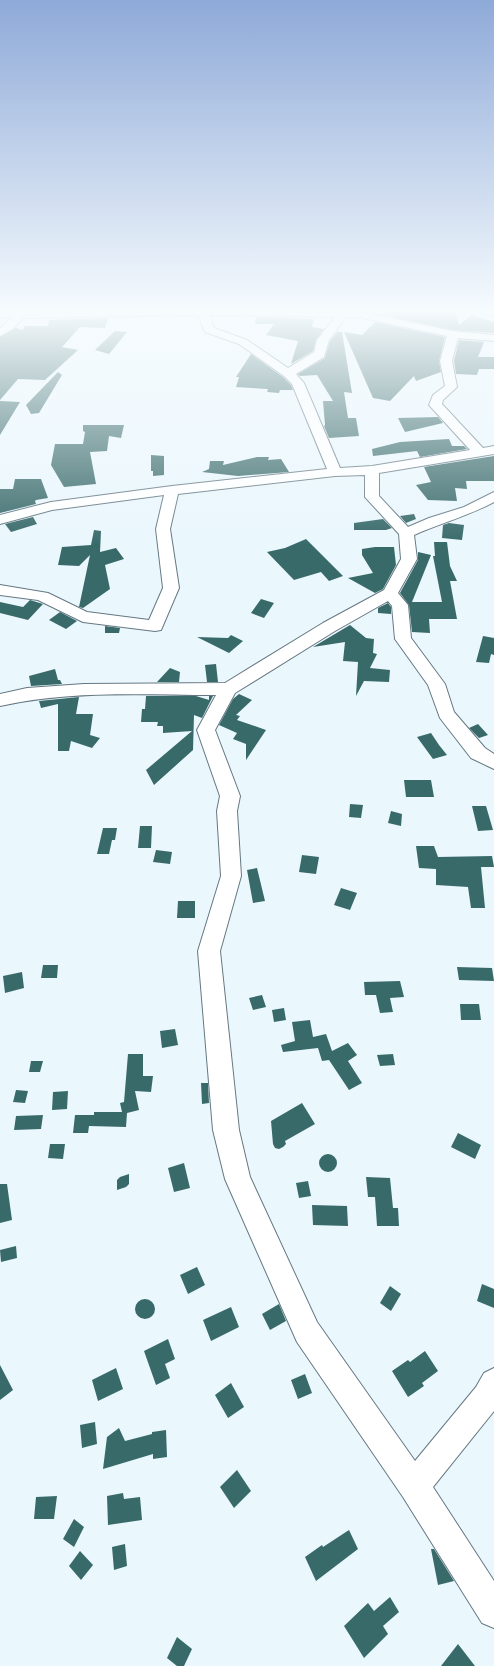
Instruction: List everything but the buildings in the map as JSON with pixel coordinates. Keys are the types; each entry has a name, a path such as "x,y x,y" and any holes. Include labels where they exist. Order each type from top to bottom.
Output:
{"street":[{"path":"300,390 335,472"},
{"path":"448,390 437,398 435,405 479,452"},
{"path":"0,520 52,506 172,490 335,472 372,470 494,450"},
{"path":"372,470 372,497 406,533 409,559 390,593 329,627 228,689 206,730 230,796 227,811 231,876 209,951 226,1130 238,1179 307,1332 414,1486 494,1611"},
{"path":"0,590 42,596 83,617 155,626 171,588 163,529 172,490"},
{"path":"406,533 434,521 469,510 494,496"},
{"path":"469,510 494,511"},
{"path":"390,593 400,606 403,639 436,684 446,714 478,753 494,762"},
{"path":"0,700 27,694 84,690 228,689"},
{"path":"414,1486 486,1397 494,1383"}]}
